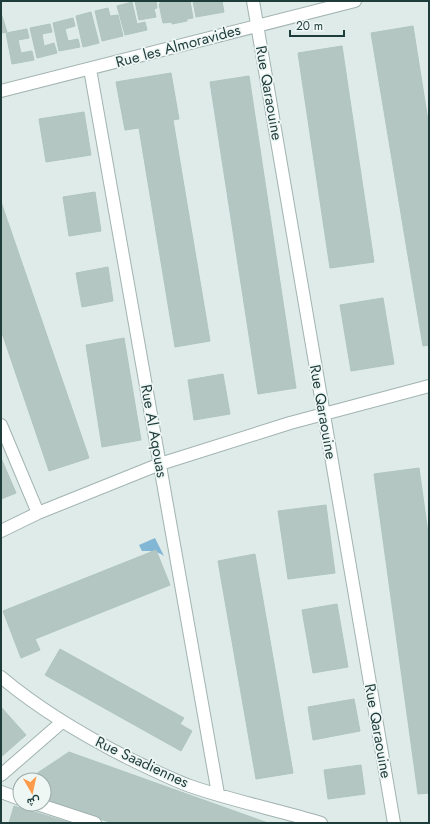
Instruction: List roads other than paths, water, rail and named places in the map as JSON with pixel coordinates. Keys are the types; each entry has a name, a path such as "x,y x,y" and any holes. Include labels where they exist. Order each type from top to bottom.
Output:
{"street":[{"name":"Rue Qaraouine","path":"253,1 394,823"},
{"name":"Rue les Almoravides","path":"1,91 355,1"},
{"name":"Rue Al Aqouas","path":"90,69 218,794"},
{"path":"1,531 38,513 160,464 290,423 429,386"},
{"path":"1,425 38,513"},
{"name":"Rue Saadiennes","path":"1,677 27,699 62,722 82,734 163,775 190,786 321,823"},
{"path":"1,775 62,722"},
{"path":"1,792 12,795"},
{"path":"52,809 94,823"}],"water":[{"path":"155,538 164,556 159,553 142,551 139,545"}]}
